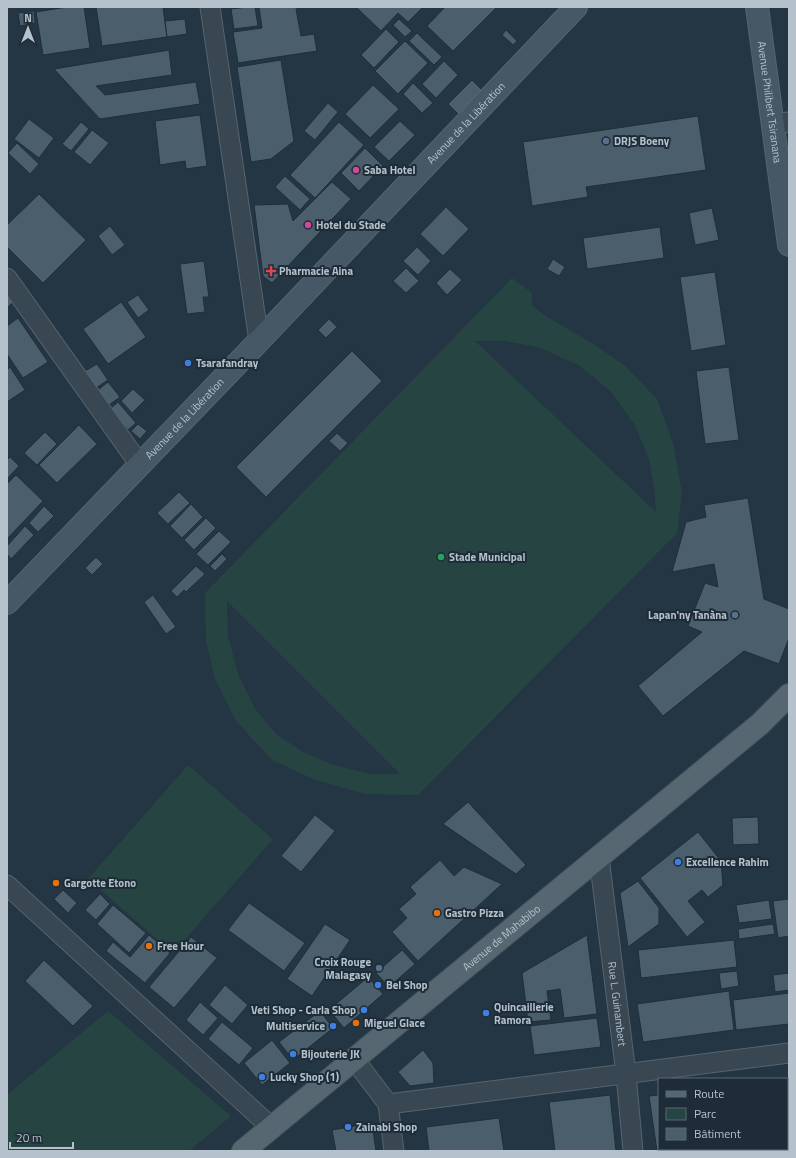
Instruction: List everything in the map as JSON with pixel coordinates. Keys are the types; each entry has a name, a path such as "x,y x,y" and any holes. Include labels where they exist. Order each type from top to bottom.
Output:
{"main road":[{"name":"Avenue de la Libération","path":"7,603 259,341 576,7"},
{"name":"Avenue Philibert Tsiranana","path":"757,7 781,123 789,245"},
{"name":"Avenue de Mahabibo","path":"243,1151 760,724 789,695"},
{"path":"760,724 789,715"}],"street":[{"path":"210,7 259,341"},
{"path":"7,278 140,465"},
{"name":"Rue L. Guinambert","path":"599,857 626,1074 633,1151"},
{"path":"7,886 272,1127"},
{"path":"388,1104 789,1053"},
{"path":"354,1059 388,1104 394,1151"}],"green space":[{"name":"Stade Municipal","path":"512,278 532,293 532,305 544,315 595,345 624,365 657,399 673,443 682,492 677,533 418,795 366,794 315,780 272,760 236,721 215,679 206,641 205,593","holes":["475,341 506,341 541,348 580,366 611,392 634,424 648,456 654,486 656,512","227,601 399,773 399,774 371,774 333,765 303,752 276,734 255,709 238,674 228,636"]},
{"path":"188,765 273,839 173,953 88,879"},
{"path":"108,1011 231,1116 189,1151 7,1151 7,1095"}],"building":[{"path":"67,7 84,7 90,48 43,55 36,12"},
{"path":"96,7 163,7 167,37 102,46"},
{"path":"255,7 258,26 234,29 231,9"},
{"path":"259,7 308,7 296,9 301,36 314,34 317,51 238,63 233,32 262,28"},
{"path":"356,7 423,7 408,22 398,13 381,31"},
{"path":"445,7 497,7 453,51 427,26"},
{"path":"34,11 35,23 20,26 18,13"},
{"path":"185,19 187,34 167,37 165,21"},
{"path":"399,19 412,31 405,37 393,25"},
{"path":"386,29 399,42 374,68 361,55"},
{"path":"506,30 517,41 513,45 502,35"},
{"path":"417,33 442,57 434,65 409,41"},
{"path":"405,41 428,63 398,94 375,71"},
{"path":"169,50 172,75 96,86 105,95 196,82 200,104 100,119 54,69"},
{"path":"281,60 294,141 271,159 251,162 237,67"},
{"path":"444,61 458,75 436,98 422,84"},
{"path":"472,80 485,93 461,117 448,104"},
{"path":"413,83 433,103 422,113 403,94"},
{"path":"373,85 399,109 370,138 345,114"},
{"path":"328,103 338,112 315,140 304,131"},
{"path":"200,115 207,166 186,169 185,161 160,165 155,121"},
{"path":"698,116 706,170 586,187 588,197 532,206 523,142"},
{"path":"29,119 54,138 39,158 14,139"},
{"path":"400,121 415,135 389,161 374,147"},
{"path":"81,122 89,129 71,151 62,144"},
{"path":"339,122 364,145 315,198 290,175"},
{"path":"92,130 109,143 90,165 74,152"},
{"path":"17,143 39,164 30,174 8,153"},
{"path":"365,148 383,166 359,191 341,173"},
{"path":"285,176 310,199 300,210 275,187"},
{"path":"332,182 351,199 272,283 263,276 254,205 288,204 293,221"},
{"path":"39,194 86,240 43,283 7,247 7,225"},
{"path":"446,207 469,229 443,256 420,234"},
{"path":"712,208 719,240 695,245 689,213"},
{"path":"110,226 125,245 112,255 98,236"},
{"path":"660,227 664,258 587,269 583,238"},
{"path":"417,247 431,261 418,275 403,261"},
{"path":"553,259 565,267 559,276 547,269"},
{"path":"204,261 209,297 203,297 205,312 187,314 180,264"},
{"path":"406,268 419,281 406,293 393,281"},
{"path":"450,269 462,280 447,295 436,283"},
{"path":"715,272 726,345 691,351 680,277"},
{"path":"7,294 14,301 7,308"},
{"path":"138,295 149,310 138,318 127,302"},
{"path":"121,302 146,337 108,364 83,329"},
{"path":"18,318 48,362 23,378 7,354 7,326"},
{"path":"329,319 337,327 326,338 318,330"},
{"path":"352,351 382,381 266,497 236,467"},
{"path":"97,364 108,380 96,388 85,371"},
{"path":"10,367 25,390 7,402 7,370"},
{"path":"729,367 739,440 705,444 696,371"},
{"path":"108,382 120,397 109,405 98,390"},
{"path":"133,389 145,400 132,413 121,401"},
{"path":"118,402 136,423 128,430 110,409"},
{"path":"138,424 147,431 140,439 131,431"},
{"path":"79,425 97,444 57,483 39,465"},
{"path":"45,432 57,444 37,465 24,453"},
{"path":"337,433 348,443 340,451 329,441"},
{"path":"10,457 19,466 7,479 7,460"},
{"path":"16,475 43,501 7,539 7,484"},
{"path":"179,492 190,503 168,524 157,513"},
{"path":"748,498 764,599 789,609 789,638 779,664 744,651 663,716 638,686 702,632 688,626 705,583 718,587 714,564 672,572 686,522 706,517 704,505"},
{"path":"191,504 203,517 182,538 170,526"},
{"path":"44,506 54,516 38,532 29,523"},
{"path":"206,518 216,528 194,550 184,540"},
{"path":"25,526 34,535 11,559 7,554 7,546"},
{"path":"219,531 231,542 208,565 196,554"},
{"path":"222,554 227,559 215,571 210,566"},
{"path":"96,557 103,564 92,575 85,568"},
{"path":"196,566 205,574 186,592 184,590 177,597 171,591"},
{"path":"153,595 176,627 166,634 144,602"},
{"path":"468,802 526,865 516,874 443,824"},
{"path":"315,815 335,831 301,872 281,856"},
{"path":"758,817 759,844 733,845 732,818"},
{"path":"698,832 721,861 723,885 708,897 702,890 688,901 705,922 687,937 640,878"},
{"name":"Gastro Pizza","path":"440,860 454,876 464,867 502,884 418,961 392,932 407,918 399,909 416,894 410,887"},
{"path":"638,881 659,908 659,924 628,947 620,893"},
{"path":"63,890 77,903 68,913 54,899"},
{"path":"100,894 110,904 96,920 85,910"},
{"path":"789,899 789,936 778,938 773,901"},
{"path":"769,900 772,919 739,923 736,905"},
{"path":"249,903 305,943 284,971 228,930"},
{"path":"113,905 146,933 129,953 97,924"},
{"path":"325,924 350,940 312,996 287,979"},
{"path":"773,924 775,934 739,939 738,929"},
{"path":"149,935 170,953 145,983 106,951 113,942 130,957"},
{"path":"587,935 597,1014 564,1018 560,989 547,991 551,1020 528,1022 522,973"},
{"path":"191,937 217,958 174,1008 149,987"},
{"path":"734,940 737,967 641,978 638,950"},
{"path":"402,950 415,964 389,987 376,973"},
{"path":"44,960 93,1006 73,1026 25,981"},
{"path":"737,971 739,986 721,989 719,973"},
{"path":"789,973 789,990 775,992 773,975"},
{"path":"368,977 383,994 344,1028 329,1010"},
{"path":"225,985 248,1005 232,1024 209,1005"},
{"path":"729,991 734,1030 643,1042 637,1004"},
{"path":"789,993 789,1024 736,1030 733,1000"},
{"path":"200,1002 218,1018 203,1035 186,1020"},
{"path":"320,1011 333,1028 293,1060 279,1042"},
{"path":"597,1018 601,1047 534,1055 530,1026"},
{"path":"222,1022 253,1048 239,1065 208,1039"},
{"path":"272,1040 290,1063 262,1085 244,1063"},
{"path":"423,1050 433,1063 434,1083 410,1086 398,1072"},
{"path":"610,1095 616,1151 555,1151 549,1102"},
{"path":"658,1095 658,1150 695,1151 657,1151 649,1096"},
{"path":"499,1118 504,1151 429,1151 426,1127"},
{"path":"372,1123 376,1151 336,1151 332,1130"},
{"path":"789,1133 789,1151 736,1151 788,1150"}],"place":[{"name":"DRJS Boeny","path":"606,141"},
{"name":"Saba Hotel","path":"356,170"},
{"name":"Hotel du Stade","path":"308,225"},
{"name":"Pharmacie Aina","path":"271,271"},
{"name":"Tsarafandray","path":"188,363"},
{"name":"Stade Municipal","path":"441,557"},
{"name":"Lapan'ny Tanàna","path":"735,615"},
{"name":"Excellence Rahim","path":"678,862"},
{"name":"Gargotte Etono","path":"56,883"},
{"name":"Gastro Pizza","path":"437,913"},
{"name":"Free Hour","path":"149,946"},
{"name":"Croix Rouge Malagasy","path":"379,968"},
{"name":"Bel Shop","path":"378,985"},
{"name":"Veti Shop - Carla Shop","path":"364,1010"},
{"name":"Quincaillerie Ramora","path":"486,1013"},
{"name":"Miguel Glace","path":"356,1023"},
{"name":"Multiservice","path":"333,1026"},
{"name":"Bijouterie JK","path":"293,1054"},
{"name":"Lucky Shop (1)","path":"262,1077"},
{"name":"Zainabi Shop","path":"348,1127"}]}
